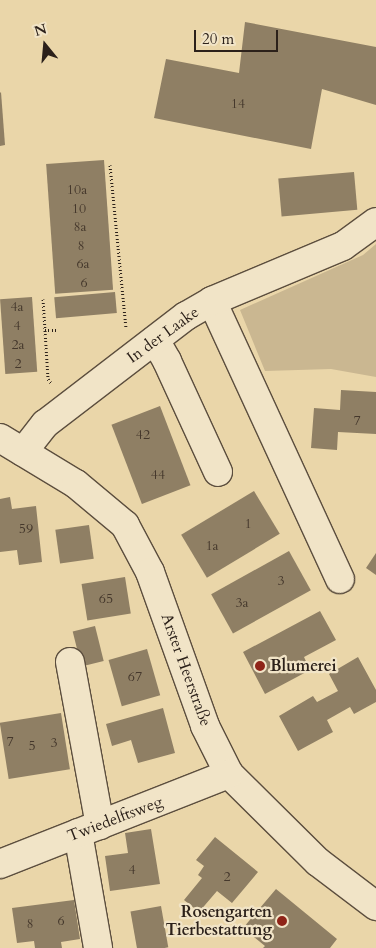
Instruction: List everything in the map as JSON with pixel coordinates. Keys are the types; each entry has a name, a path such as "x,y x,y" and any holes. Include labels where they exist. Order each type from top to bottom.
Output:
{"street":[{"name":"In der Laake","path":"23,452 45,424 186,316 212,301 343,246 376,222"},
{"path":"212,301 340,579"},
{"path":"149,344 167,361 218,472"},
{"name":"Arster Heerstraße","path":"0,438 76,484 125,525 150,572 205,726 229,774 318,862 376,906"},
{"path":"70,662 89,829 98,948"},
{"name":"Twiedelftsweg","path":"0,864 229,774"}],"path":[{"path":"110,165 124,325 149,344"},
{"path":"43,299 48,379 68,406"},
{"path":"45,330 57,330"}],"shaded area":[{"path":"376,244 376,377 331,369 265,371 240,310 363,255"}],"building":[{"path":"245,22 376,47 376,105 322,89 311,149 154,118 166,59 239,73"},
{"path":"0,93 5,145 0,146"},
{"path":"104,160 113,290 55,294 46,164"},
{"path":"354,172 357,210 282,216 278,179"},
{"path":"115,292 117,313 56,318 54,297"},
{"path":"32,297 37,372 5,374 0,299"},
{"path":"341,390 376,392 376,434 338,432 337,450 311,448 314,408 340,410"},
{"path":"160,406 190,485 142,504 111,425"},
{"path":"254,491 280,534 207,578 181,535"},
{"path":"10,497 12,509 36,506 42,562 19,565 17,550 0,552 0,499"},
{"path":"89,525 94,559 60,563 55,530"},
{"path":"289,551 311,590 233,634 211,594"},
{"path":"376,553 376,575 366,568"},
{"path":"125,577 131,614 87,620 82,584"},
{"path":"320,611 336,640 304,657 310,670 265,694 243,652"},
{"path":"95,626 104,661 81,666 73,632"},
{"path":"147,649 160,695 122,706 109,660"},
{"path":"358,657 376,690 376,702 354,714 350,707 327,720 333,732 298,751 279,716 313,696 317,702 338,691 329,674"},
{"path":"163,708 175,753 138,763 131,740 112,746 106,724"},
{"path":"61,713 70,769 9,779 0,723"},
{"path":"151,829 160,884 110,891 105,856 128,853 125,833"},
{"path":"215,837 258,872 232,903 217,891 199,912 184,900 202,878 198,875 204,866 196,860"},
{"name":"Rosengarten Tierbestattung","path":"276,889 337,939 330,948 263,948 265,946 243,928"},
{"path":"74,900 80,939 61,942 62,948 35,948 34,941 17,943 12,908"},
{"path":"161,906 168,947 137,948 130,911"}],"place":[{"name":"Blumerei","path":"260,666"},
{"name":"Rosengarten Tierbestattung","path":"282,921"}]}
